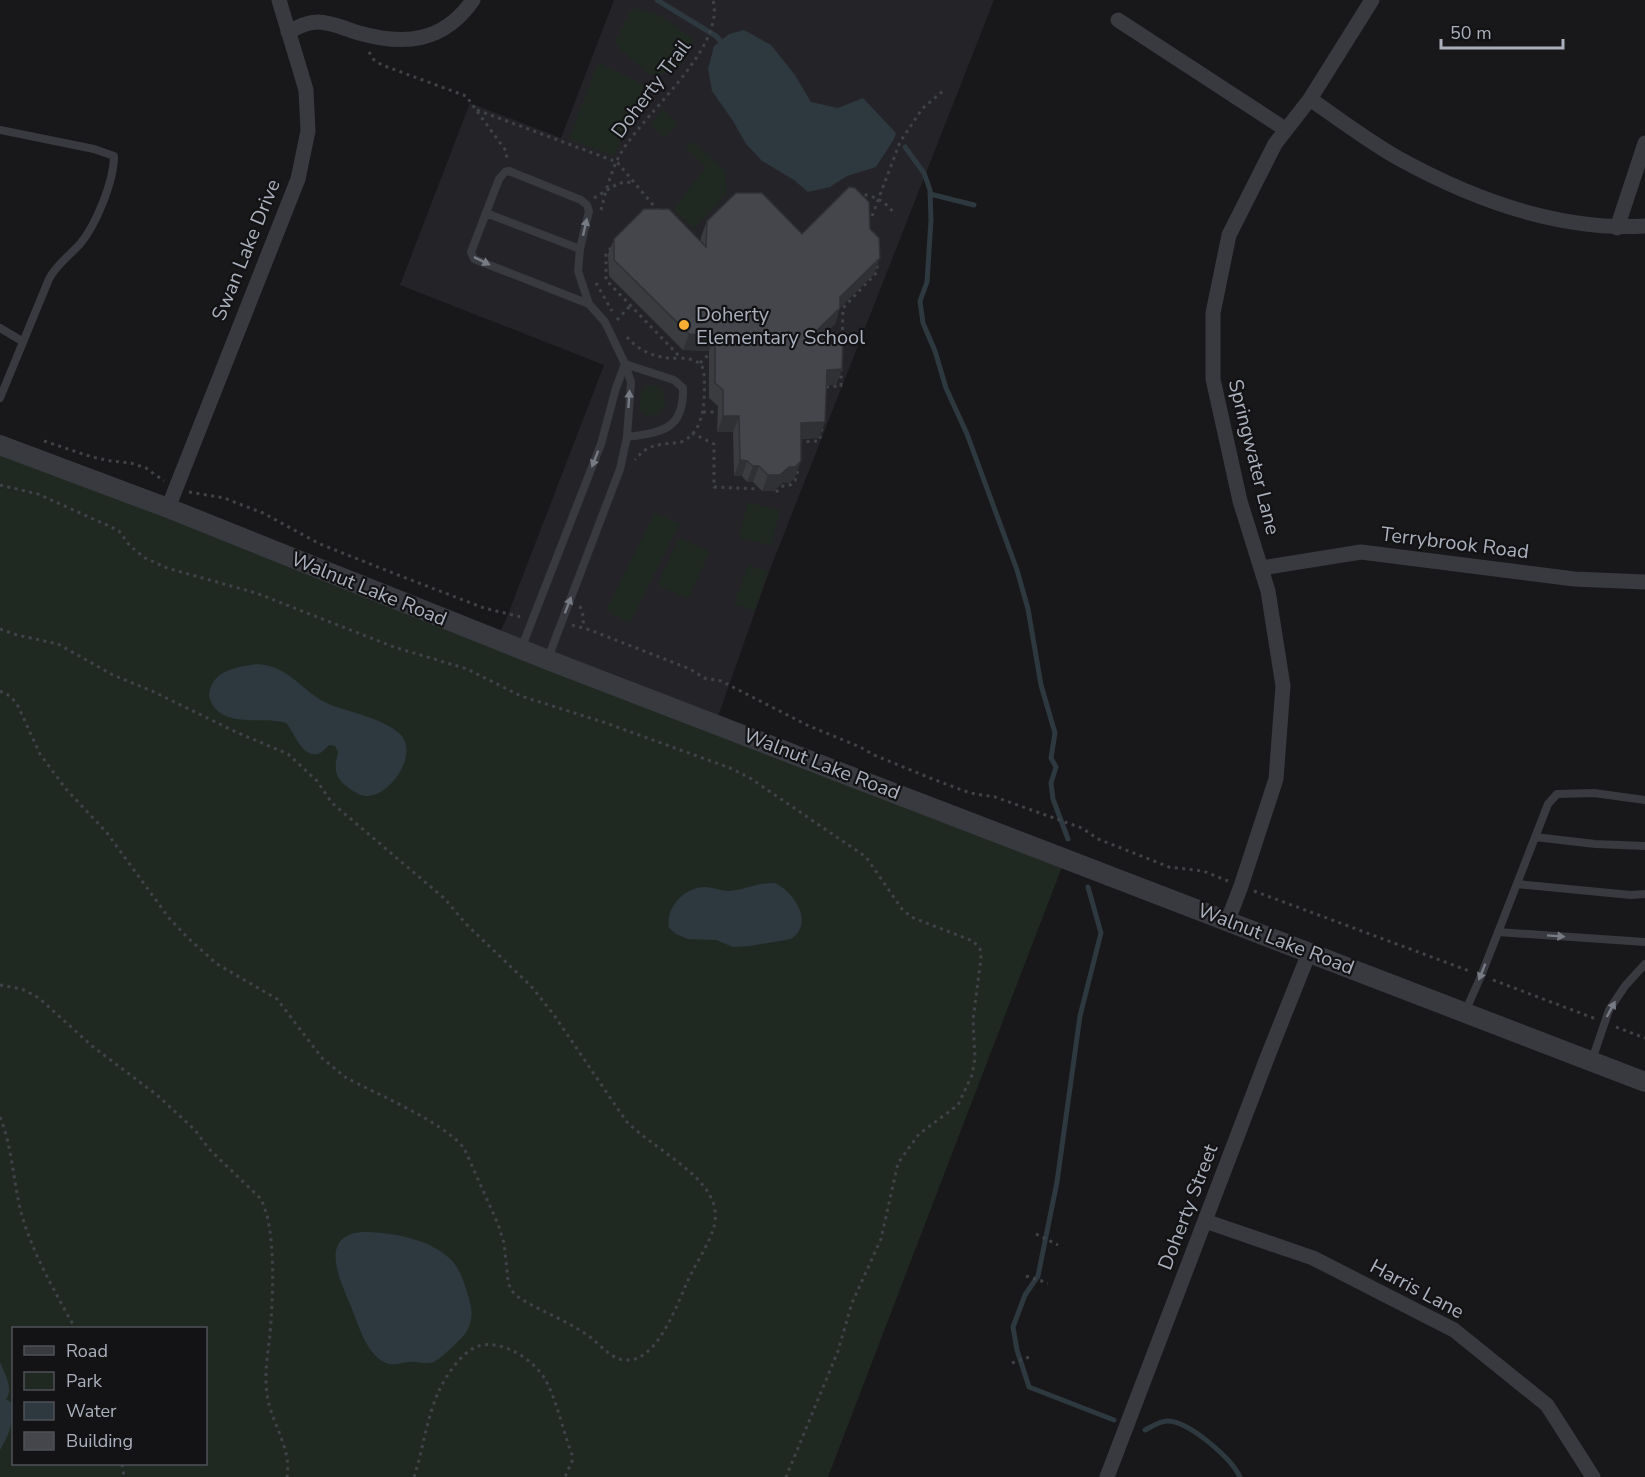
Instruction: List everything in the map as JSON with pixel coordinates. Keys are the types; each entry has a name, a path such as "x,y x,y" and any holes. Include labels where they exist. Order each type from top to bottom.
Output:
{"street":[{"name":"Swan Lake Drive","path":"168,508 298,179 308,131 306,90 279,0"},
{"path":"288,32 306,23 321,22 382,40 429,37 449,26 465,12 473,0"},
{"name":"Springwater Lane","path":"1228,920 1242,886 1275,779 1283,686 1268,591 1240,501 1213,379 1213,313 1229,235 1275,144 1311,99 1372,0"},
{"path":"1118,20 1285,129"},
{"path":"1311,99 1397,157 1457,188 1516,208 1571,223 1617,228 1645,226"},
{"path":"1617,228 1645,143"},
{"name":"Walnut Lake Road","path":"0,445 168,508 548,660 1645,1082"},
{"name":"Terrybrook Road","path":"1261,568 1361,552 1574,579 1645,582"},
{"name":"Doherty Street","path":"1107,1477 1309,953"},
{"name":"Harris Lane","path":"1205,1221 1313,1258 1454,1330 1547,1405 1593,1477"}],"lane":[{"path":"0,130 94,149 114,156 114,165 92,228 53,272 22,341 0,399"},
{"path":"548,660 620,469 627,436 631,382 625,364 604,322 589,304 578,271 580,249 589,211 586,204 509,171 505,172 499,179 471,252 474,259 589,304"},
{"path":"486,213 580,249"},
{"path":"0,328 22,341"},
{"path":"625,364 674,380 683,388 682,410 675,421 656,433 627,436"},
{"path":"521,649 601,444 625,364"},
{"path":"1465,1012 1548,804 1557,794 1594,793 1645,800"},
{"path":"1535,837 1595,844 1645,846"},
{"path":"1517,884 1631,895 1645,894"},
{"path":"1498,932 1645,942"},
{"path":"1591,1061 1609,1010 1625,986 1645,964"}],"path":[{"name":"Doherty Trail","path":"599,214 621,154 684,76 713,26 716,10 713,0"},
{"path":"361,34 374,60 382,65 466,96 506,151 509,171"},
{"path":"872,216 900,142 922,108 944,90"},
{"path":"477,110 617,162 662,215"},
{"path":"586,204 619,183 634,182"},
{"path":"849,195 868,195 878,198 889,206 895,215"},
{"path":"842,353 843,308 877,272 877,253"},
{"path":"592,277 622,328"},
{"path":"617,320 630,306"},
{"path":"626,337 633,345 658,357 681,358"},
{"path":"700,363 708,355"},
{"path":"826,387 841,386 841,364"},
{"path":"703,412 721,412"},
{"path":"798,442 819,441 824,420"},
{"path":"692,433 714,444 714,487 758,489"},
{"path":"776,492 783,486 794,483 798,466"},
{"path":"0,485 38,494 109,526 119,531 130,546 146,558 167,568 256,593 394,647 467,669 510,692 606,723 730,768 750,778 866,857 910,917 978,945 981,973 974,1009 975,1058 972,1075 958,1105 919,1134 898,1164 881,1239 852,1303 838,1351 786,1477"},
{"path":"0,629 58,644 113,675 236,732 288,753 317,781 340,811 445,899 466,924 541,998 626,1121 639,1134 693,1174 712,1199 715,1216 710,1238 663,1332 646,1353 631,1360 621,1360 612,1356 572,1325 515,1295 508,1280 504,1244 498,1224 464,1148 431,1122 345,1077 333,1068 322,1058 277,999 217,964 188,938 169,918 107,833 66,789 40,754 17,704 10,696 0,692"},
{"path":"1038,812 1082,828 1098,839 1169,867 1203,871 1645,1038"},
{"path":"0,985 22,989 39,998 92,1046 157,1095 195,1130 210,1149 260,1198 266,1207 272,1251 266,1392 285,1449 287,1477"},
{"path":"0,1117 5,1131 22,1216 38,1260 74,1327"},
{"path":"1036,1234 1058,1245"},
{"path":"1026,1276 1048,1283"},
{"path":"414,1477 423,1452 438,1392 454,1367 467,1354 475,1348 489,1345 513,1351 526,1358 545,1380 572,1455 566,1477"},
{"path":"1012,1363 1032,1356"}],"shaded area":[{"name":"Doherty Elementary School","path":"614,0 994,0 769,572 716,722 497,638 604,365 400,285 470,103 561,138"}],"green space":[{"path":"632,8 660,15 694,40 687,56 679,66 667,73 650,75 619,48 615,42"},
{"path":"598,63 645,85 614,156 569,139"},
{"path":"663,109 678,123 665,138 650,125"},
{"path":"692,141 725,171 727,193 694,229 675,211 675,207 706,167 685,147"},
{"path":"654,385 661,388 666,403 660,413 648,416 639,411 642,387"},
{"path":"0,449 1065,859 828,1477 0,1477"},
{"path":"748,502 780,511 771,546 739,537"},
{"path":"655,512 679,524 630,623 606,611"},
{"path":"679,537 710,552 688,599 657,585"},
{"path":"748,565 768,572 754,611 734,604"}],"water":[{"path":"744,30 771,45 795,75 811,102 838,108 863,98 896,133 876,167 847,176 830,187 808,192 794,180 762,161 746,144 712,91 708,69 714,46 729,34"},
{"path":"257,664 279,670 331,705 375,720 399,733 405,741 405,761 394,780 378,793 369,796 359,794 338,778 336,766 338,752 335,746 329,745 320,753 311,754 302,748 286,723 231,718 214,707 209,696 214,680 226,671"},
{"path":"775,883 789,893 799,908 801,925 791,939 733,947 716,940 688,939 669,928 673,906 690,890 705,887 729,891"},
{"path":"362,1232 407,1237 430,1245 452,1261 458,1269 470,1303 471,1321 461,1338 434,1362 388,1364 377,1357 367,1344 341,1283 336,1260 336,1250 340,1242 348,1235"},
{"path":"0,1362 9,1386 6,1399 12,1403 12,1420 0,1450"}],"building":[{"path":"849,187 855,188 869,202 870,229 879,238 880,258 840,297 840,308 807,340 830,340 830,343 843,343 842,369 827,370 825,422 801,423 801,461 780,475 768,475 759,466 753,466 747,461 740,460 739,416 723,416 723,390 715,383 715,335 689,334 614,260 614,239 644,209 669,209 706,247 707,221 736,193 762,193 802,234"}],"waterway":[{"path":"657,0 716,36 725,46"},
{"path":"905,147 924,173 930,190 931,220 927,282 920,301 923,323 1017,570 1028,609 1041,685 1055,733 1051,758 1056,767 1051,783 1053,799 1068,839"},
{"path":"930,194 974,205"},
{"path":"1088,887 1101,933 1080,1016 1057,1182 1038,1276 1025,1295 1013,1327 1017,1350 1029,1387 1114,1420"},
{"path":"1145,1430 1167,1421 1186,1427 1219,1451 1240,1477"}],"place":[{"name":"Doherty Elementary School","path":"684,325"}]}
